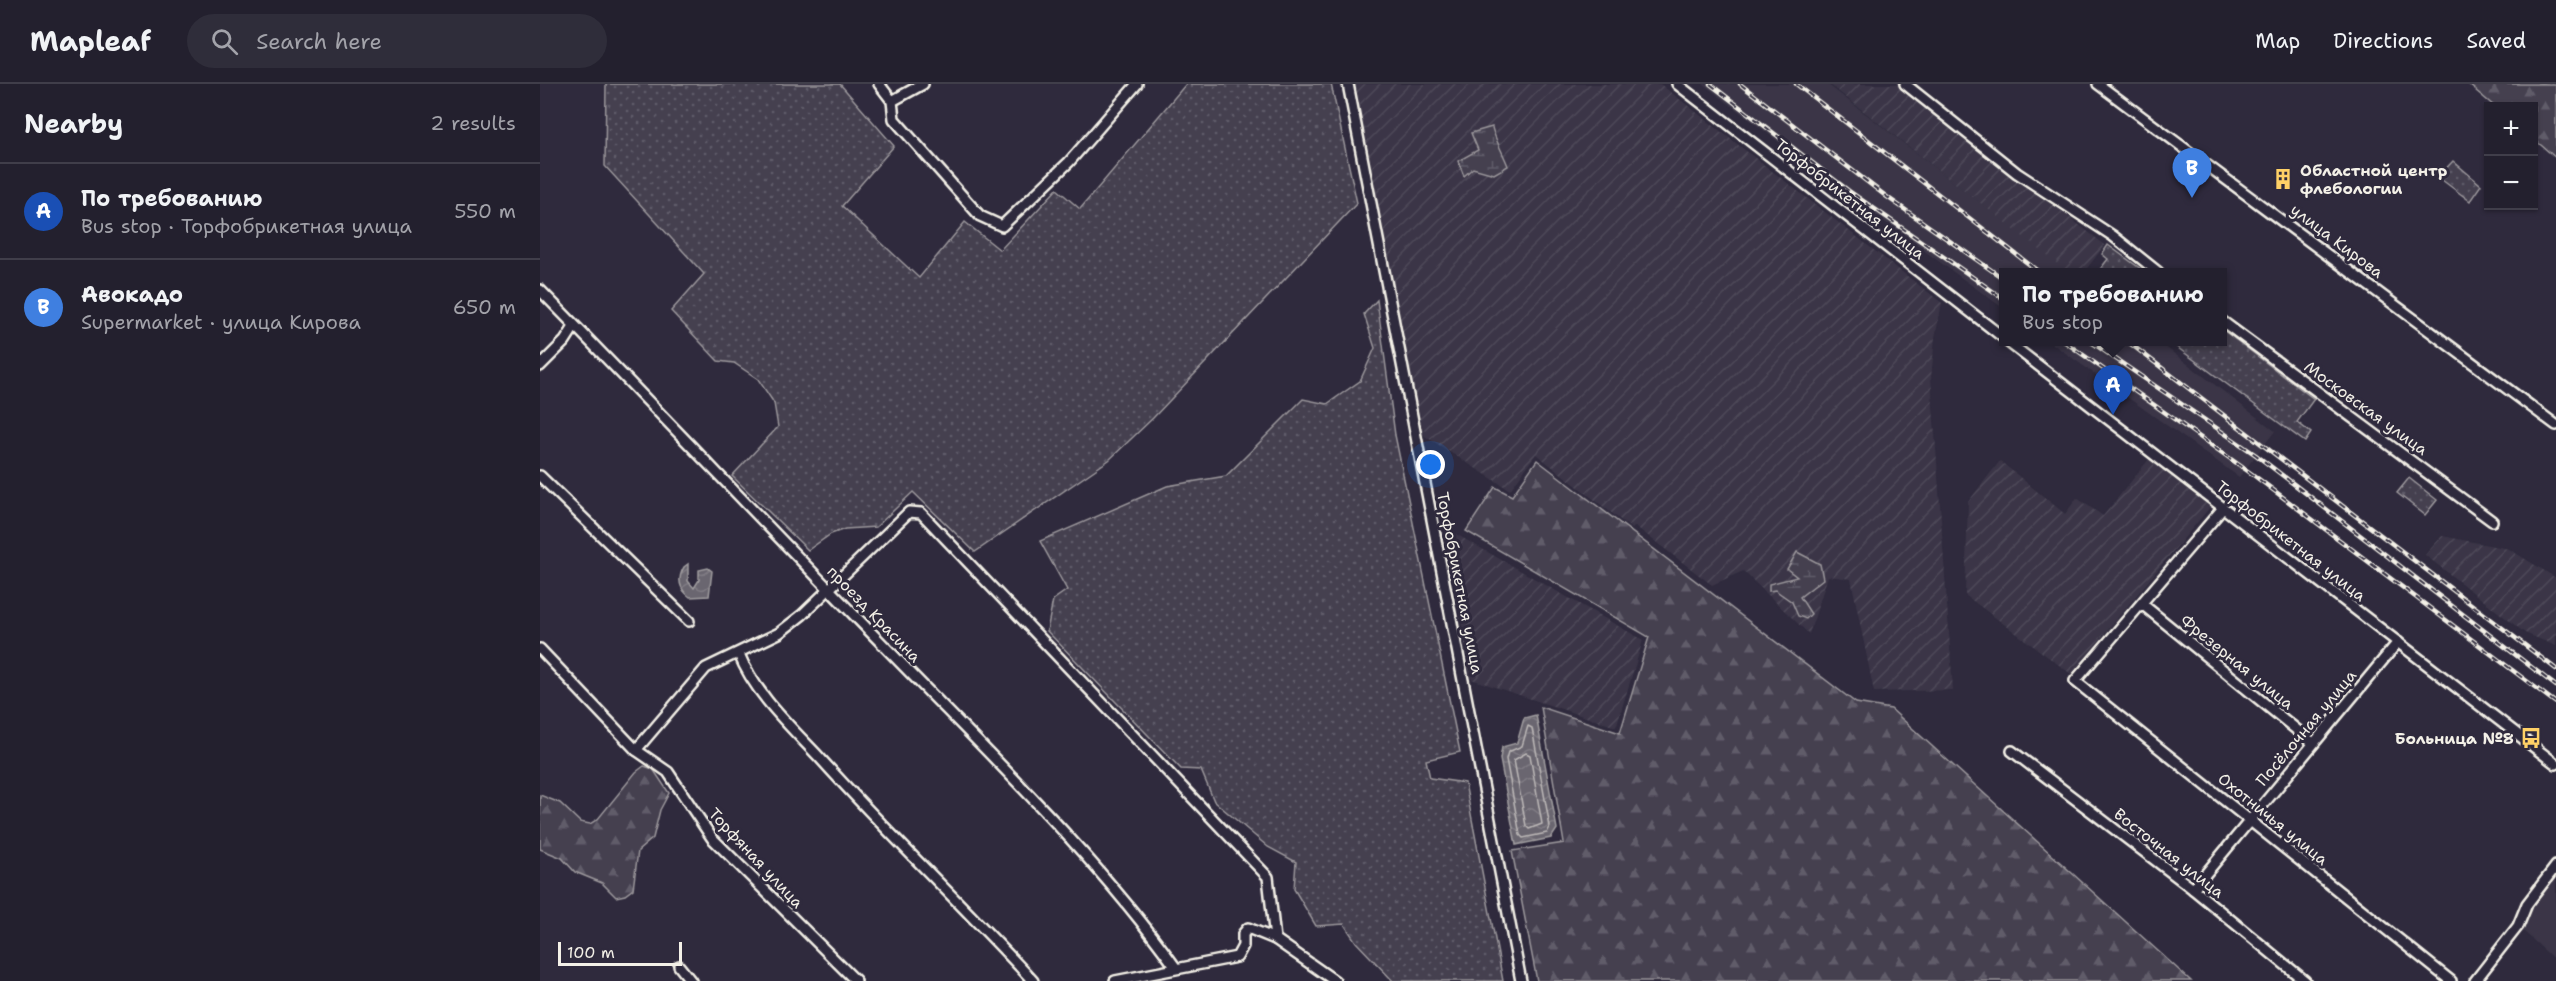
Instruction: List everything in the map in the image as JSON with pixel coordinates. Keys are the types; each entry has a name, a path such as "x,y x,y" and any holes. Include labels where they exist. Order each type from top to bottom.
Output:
{"street":[{"path":"879,84 892,101 894,119 980,216 1002,226 1069,162 1137,84"},
{"path":"892,101 923,84"},
{"name":"Торфобрикетная улица","path":"1348,84 1521,981"},
{"name":"Торфобрикетная улица","path":"1677,84 1999,334"},
{"path":"1905,84 2017,173 2113,236 2152,268"},
{"name":"улица Кирова","path":"2098,84 2556,425"},
{"name":"проезд Красина","path":"540,290 1012,777 1144,923 1176,968"},
{"name":"Московская улица","path":"2227,324 2492,520"},
{"path":"540,366 565,341 574,327"},
{"name":"Торфобрикетная улица","path":"2013,346 2556,764"},
{"path":"540,476 689,621"},
{"path":"2142,604 2223,508"},
{"path":"636,750 706,668 779,633 817,604 909,512 921,513 1268,877 1275,939"},
{"name":"Охотничья улица","path":"2142,604 2075,681 2451,981"},
{"name":"Фрезерная улица","path":"2142,604 2313,743"},
{"name":"Посёлочная улица","path":"2193,889 2398,642"},
{"name":"Торфяная улица","path":"540,649 636,750 668,772 712,838 856,981"},
{"path":"739,654 749,677 778,712 862,805 1033,981"},
{"name":"Восточная улица","path":"2012,751 2193,889 2305,981"},
{"path":"2475,981 2518,926 2527,904 2556,866"},
{"path":"1115,981 1237,957 1243,946 1243,934 1248,928 1275,939 1335,981"},
{"path":"679,966 691,981"}],"shaded area":[{"path":"1353,84 1660,84 1942,303 1935,337 1931,378 1953,690 1874,692 1851,579 1828,576 1809,634 1743,571 1712,585 1635,526 1632,529 1536,454 1510,490 1423,435"},
{"path":"1703,84 1827,84 2065,268 1999,268 1999,305 1860,204"},
{"path":"1829,84 1898,84 2105,245 2087,268 2063,268"},
{"path":"2056,346 2164,346 2275,431 2239,477"},
{"path":"2150,458 2210,507 2071,674 1965,595 1968,502 2000,461 2065,514 2077,498 2103,516"},
{"path":"1445,528 1643,640 1616,727 1471,679"},
{"path":"2442,536 2509,549 2556,578 2556,646 2525,633 2425,555"},
{"path":"2556,871 2556,961 2521,929 2530,917 2528,912"}],"green space":[{"path":"606,84 840,84 894,146 842,206 919,278 965,222 1000,250 1057,189 1080,209 1186,84 1331,84 1357,203 1153,418 1109,460 975,552 913,492 876,527 845,529 831,534 808,550 732,476 778,427 774,403 758,379 734,363 718,361 671,311 704,274 605,166"},
{"path":"2468,84 2556,84 2556,158 2538,142 2538,102 2489,102"},
{"path":"1492,127 1508,166 1494,174 1473,168 1464,176 1458,161 1478,150 1471,133"},
{"path":"2453,161 2481,185 2470,201 2438,177"},
{"path":"2108,245 2140,268 2101,268 2108,259 2102,254"},
{"path":"1377,300 1395,435 1460,752 1426,760 1430,778 1465,783 1503,981 1393,981 1356,942 1344,924 1316,926 1294,889 1296,862 1268,847 1214,801 1201,770 1181,769 1047,631 1053,600 1067,590 1040,541 1167,486 1226,476 1303,399 1327,404 1360,381 1375,348 1364,314"},
{"path":"2227,333 2314,399 2297,422 2311,433 2305,442 2175,346 2227,346"},
{"path":"1537,460 1856,703 1891,709 2191,981 1537,981 1512,851 1564,843 1541,707 1620,733 1649,637 1466,531 1495,487 1512,496"},
{"path":"2409,478 2437,500 2425,515 2397,493"},
{"path":"1797,552 1820,564 1823,579 1800,597 1811,614 1806,619 1798,616 1792,602 1775,590 1769,591 1769,584 1797,577 1787,569"},
{"path":"644,766 653,769 669,793 660,810 653,838 638,851 633,889 625,895 616,897 602,883 575,872 562,858 540,849 540,795 560,803 580,822 590,824 598,819 636,772"}],"water":[{"path":"688,564 688,581 694,588 699,580 699,570 708,568 712,571 709,596 690,597 683,591 680,576"},
{"path":"1536,715 1557,829 1551,838 1516,845 1500,759 1502,747 1517,743 1524,718"}],"railway":[{"path":"1710,84 1849,191 1999,296"},
{"path":"1740,84 1887,197 1999,275"},
{"path":"1796,84 2034,268"},
{"path":"2071,346 2252,474 2556,703"},
{"path":"2097,346 2256,455 2556,686"},
{"path":"2133,346 2556,669"}],"place":[{"name":"Областной центр флебологии","path":"2283,179"},
{"name":"Авокадо","path":"2192,198"},
{"name":"По требованию","path":"2113,415"},
{"name":"Больница №8","path":"2531,738"}]}
